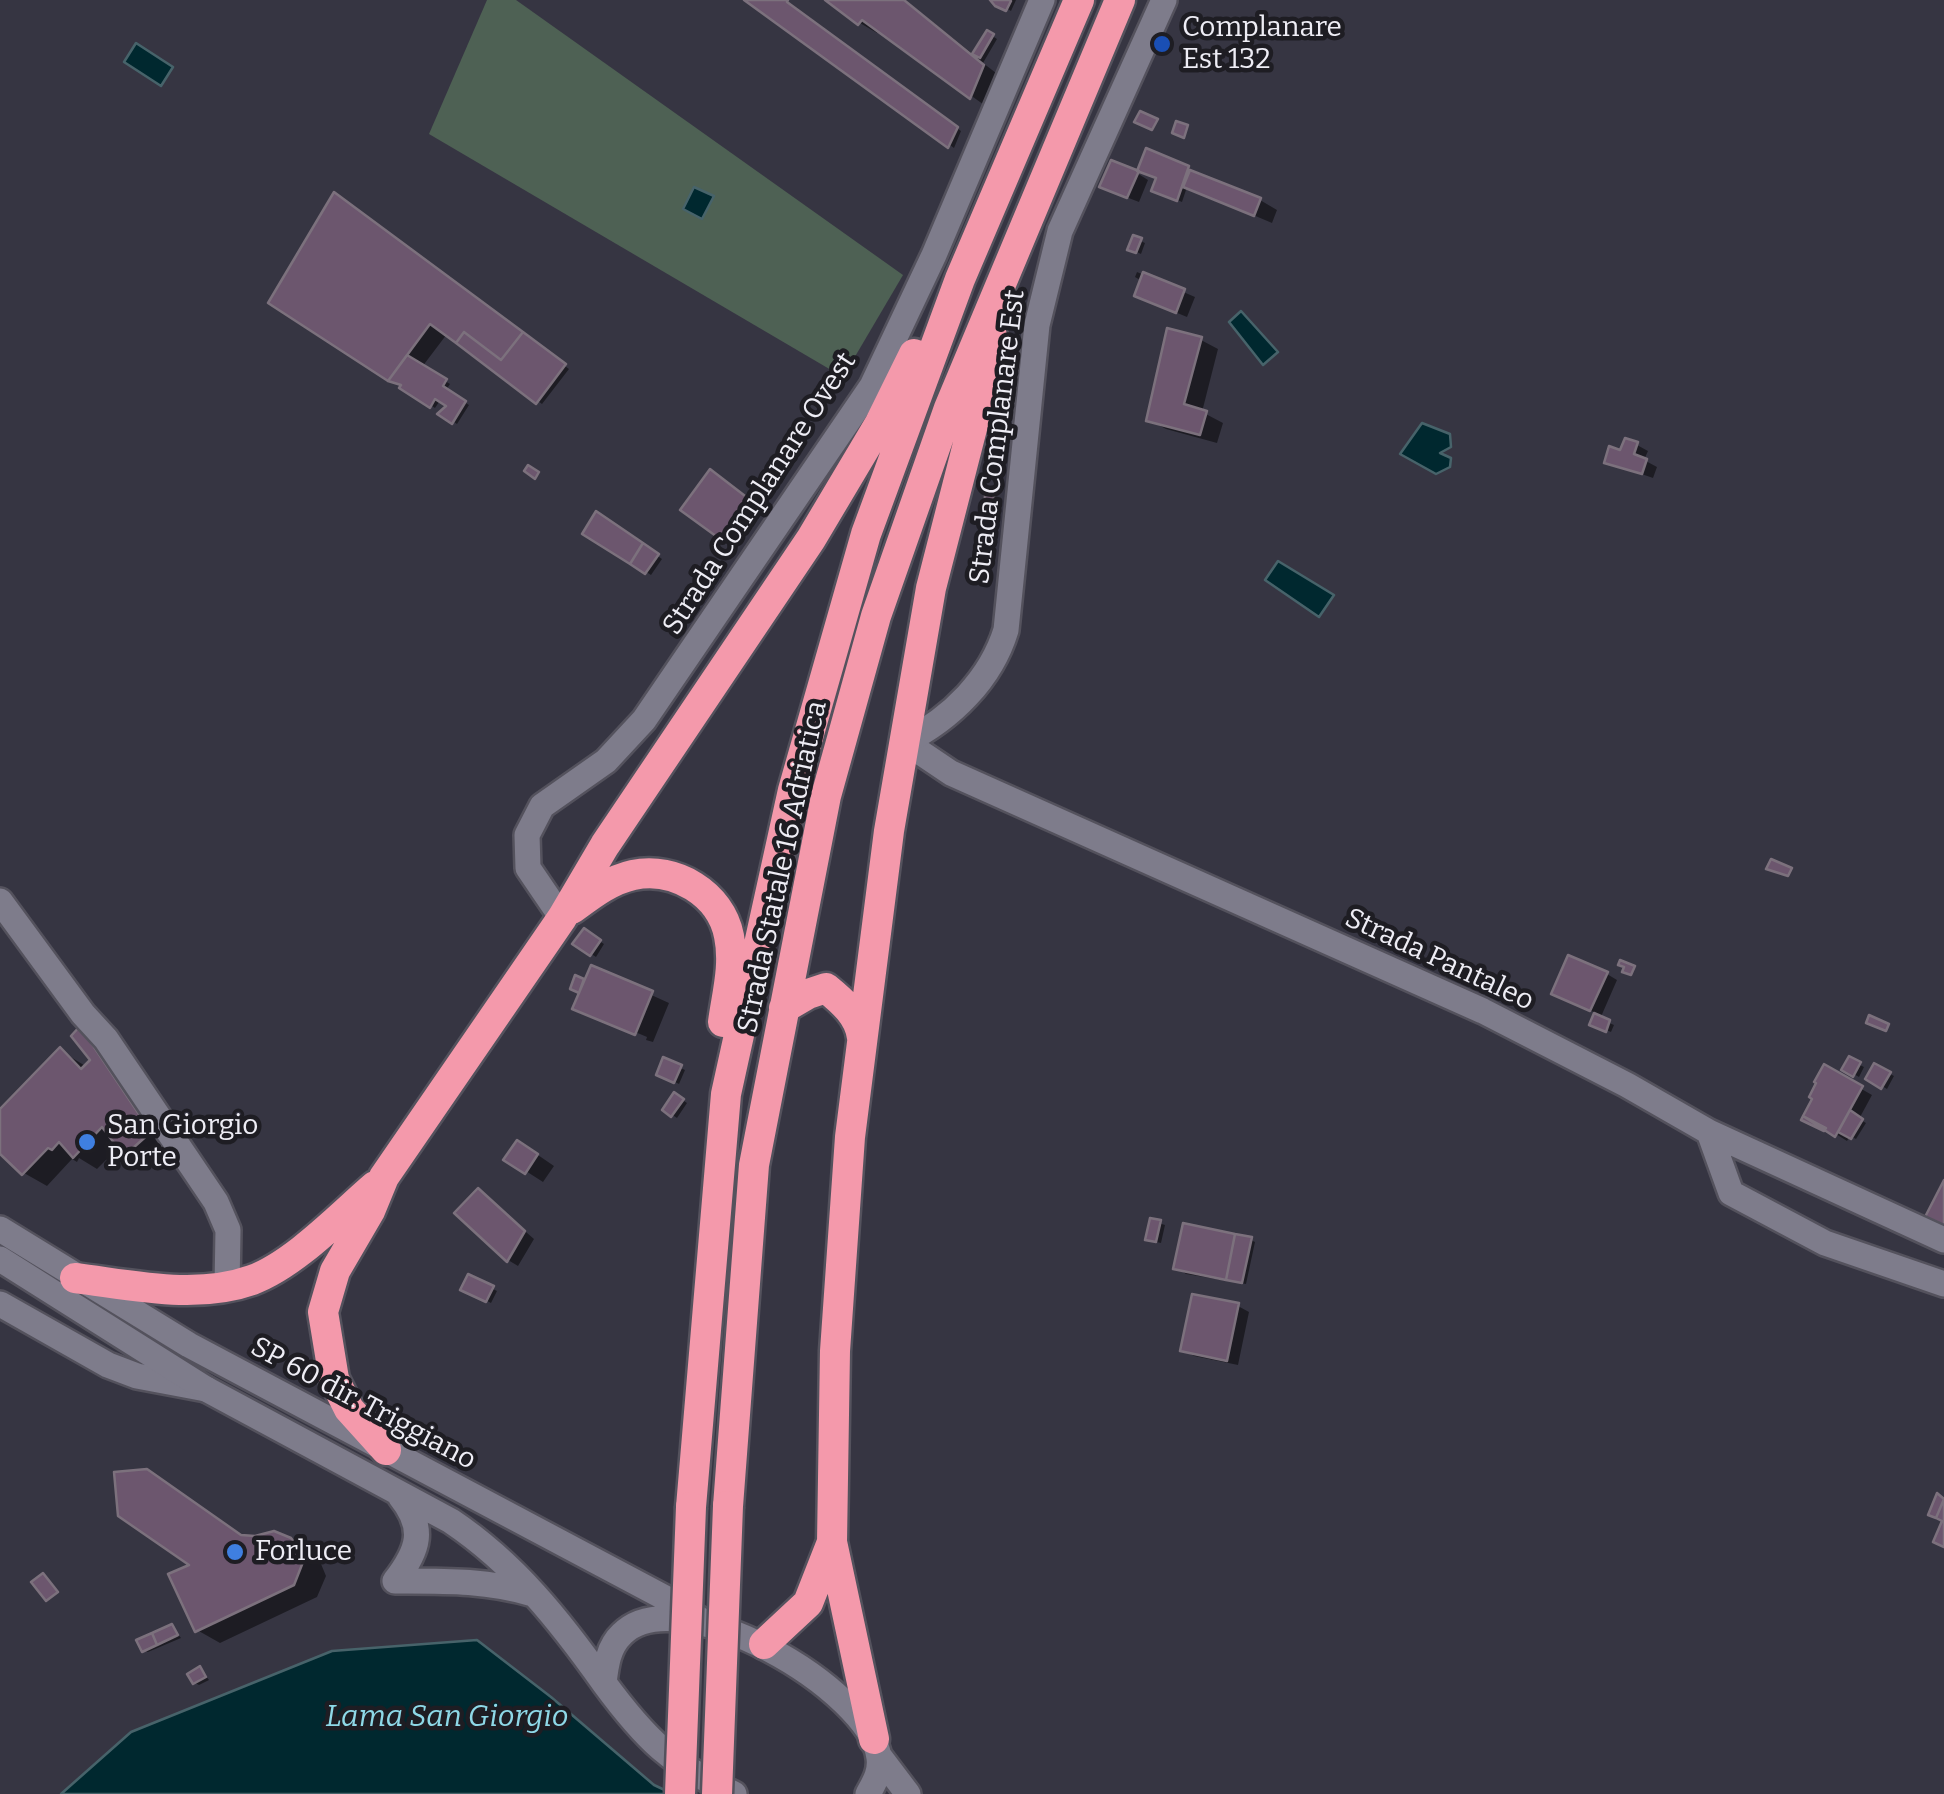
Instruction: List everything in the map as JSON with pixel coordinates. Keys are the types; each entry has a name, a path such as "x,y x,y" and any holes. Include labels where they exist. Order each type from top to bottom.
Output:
{"highway":[{"name":"Strada Statale 16 Adriatica","path":"680,1794 691,1507 726,1094 792,790 866,534 960,279 1079,0"},
{"name":"Strada Statale 16 Adriatica","path":"716,1794 728,1506 754,1166 826,796 876,616 949,408 1120,0"},
{"path":"386,1450 349,1409 334,1379 323,1312 335,1271 370,1211 384,1177 562,918 605,845 812,539 880,423 924,334 960,279"},
{"path":"860,1051 889,831 930,588 987,370 998,288"},
{"path":"562,918 610,883 635,874 666,874 694,885 714,903 728,932 732,961 718,1049 726,1094"},
{"path":"784,1008 826,988 858,964 878,930"},
{"path":"826,988 847,1005 862,1032 834,1352 832,1542 877,1748"},
{"path":"75,1278 205,1290 227,1287 271,1270 384,1177"},
{"path":"764,1644 808,1602 832,1542"}],"street":[{"name":"Strada Complanare Ovest","path":"562,918 528,868 527,836 542,806 606,760 644,720 872,386 934,255 1042,0"},
{"name":"Strada Complanare Est","path":"906,742 961,701 988,673 998,655 1006,630 1037,325 1047,278 1060,232 1164,0"},
{"name":"Strada Pantaleo","path":"906,742 951,773 1483,1011 1709,1132 1944,1240"},
{"path":"0,900 83,1014 106,1039 216,1202 228,1230 227,1287"},
{"path":"1709,1132 1731,1193 1825,1243 1944,1284"},
{"name":"SP 60 dir. Triggiano","path":"0,1229 189,1346 704,1622"},
{"path":"0,1259 206,1389 452,1521 484,1543 537,1595 658,1749 734,1794"},
{"path":"0,1304 108,1365 137,1376 206,1389"},
{"path":"400,1496 416,1517 418,1530 408,1564 395,1582 466,1580 537,1595"},
{"path":"604,1684 606,1660 622,1633 643,1622 704,1622 764,1644 855,1710 908,1794"},
{"path":"868,1794 879,1772 877,1748"}],"shaded area":[{"path":"487,0 516,0 903,275 843,377 429,134"}],"water":[{"path":"136,43 173,67 161,86 124,62"},
{"path":"694,187 714,196 702,219 683,209"},
{"path":"1241,311 1278,352 1263,365 1229,322"},
{"path":"1422,423 1450,434 1451,447 1440,453 1451,458 1450,467 1436,474 1400,454"},
{"path":"1278,561 1334,595 1319,617 1265,580"},
{"name":"Lama San Giorgio","path":"477,1640 654,1785 673,1794 61,1794 131,1732 332,1651"}],"building":[{"path":"744,0 788,0 958,127 948,148"},
{"path":"825,0 904,0 984,65 970,99 862,20 858,25"},
{"path":"990,0 1009,0 1011,1 1006,11"},
{"path":"987,30 994,34 980,58 972,54"},
{"path":"1140,111 1158,119 1152,130 1134,122"},
{"path":"1176,121 1188,125 1184,138 1172,133"},
{"path":"1146,148 1189,166 1177,201 1151,191 1156,178 1137,171"},
{"path":"1111,160 1139,171 1127,198 1099,187"},
{"path":"1190,170 1261,198 1254,216 1183,187"},
{"path":"334,192 523,332 501,360 464,332 456,343 430,324 388,381 268,303"},
{"path":"1133,235 1142,238 1136,253 1127,250"},
{"path":"1143,272 1185,289 1176,313 1134,296"},
{"path":"1167,328 1202,337 1184,404 1207,411 1200,435 1146,421"},
{"path":"464,332 501,360 523,332 566,364 536,404 456,343"},
{"path":"407,355 447,379 443,386 466,401 452,424 437,414 446,406 435,399 430,408 399,388 401,385 388,381"},
{"path":"1625,438 1638,442 1634,454 1647,459 1642,474 1604,463 1609,446 1620,450"},
{"path":"528,465 539,472 535,479 524,471"},
{"path":"710,469 749,499 720,539 680,510"},
{"path":"985,495 994,496 993,514 984,514"},
{"path":"596,511 643,543 630,564 582,534"},
{"path":"643,543 659,554 645,574 630,564"},
{"path":"1771,859 1792,868 1788,876 1766,869"},
{"path":"584,928 601,940 590,956 572,944"},
{"path":"1568,955 1608,972 1590,1011 1551,994"},
{"path":"1620,960 1635,966 1631,975 1622,972"},
{"path":"591,965 653,991 635,1035 572,1009"},
{"path":"575,975 584,979 579,993 570,989"},
{"path":"1594,1013 1610,1020 1606,1032 1589,1025"},
{"path":"1869,1015 1889,1024 1886,1031 1866,1023"},
{"path":"80,1026 151,1132 124,1156 102,1127 73,1158 59,1142 22,1175 0,1154 0,1109 60,1047 81,1069 90,1060 71,1036"},
{"path":"1849,1056 1861,1062 1853,1077 1841,1070"},
{"path":"663,1057 682,1065 674,1083 656,1075"},
{"path":"1874,1063 1891,1072 1881,1089 1865,1079"},
{"path":"1824,1064 1863,1086 1835,1137 1803,1116"},
{"path":"674,1092 684,1099 671,1117 662,1110"},
{"path":"1850,1110 1863,1119 1851,1139 1838,1132"},
{"path":"1803,1116 1826,1128 1824,1131 1801,1120"},
{"path":"517,1140 538,1154 525,1174 503,1160"},
{"path":"1944,1180 1944,1226 1925,1217"},
{"path":"478,1188 525,1231 507,1262 454,1213"},
{"path":"1150,1218 1161,1220 1156,1242 1145,1240"},
{"path":"1183,1223 1235,1234 1226,1280 1173,1269"},
{"path":"1235,1234 1252,1237 1242,1283 1226,1280"},
{"path":"468,1274 494,1286 486,1302 460,1290"},
{"path":"1192,1294 1239,1303 1227,1361 1180,1351"},
{"name":"Forluce","path":"147,1469 241,1535 274,1531 291,1538 300,1549 303,1562 294,1585 195,1632 168,1574 189,1565 118,1516 114,1472"},
{"path":"1937,1493 1944,1499 1936,1518 1928,1515"},
{"path":"1944,1499 1944,1547 1933,1542 1942,1521 1936,1518"},
{"path":"43,1573 58,1592 46,1601 31,1582"},
{"path":"172,1624 178,1635 157,1645 152,1633"},
{"path":"152,1633 157,1645 142,1652 136,1640"},
{"path":"200,1666 206,1677 193,1684 187,1674"}],"place":[{"name":"Complanare Est 132","path":"1162,44"},
{"name":"San Giorgio Porte","path":"87,1142"},
{"name":"Forluce","path":"235,1552"}]}
